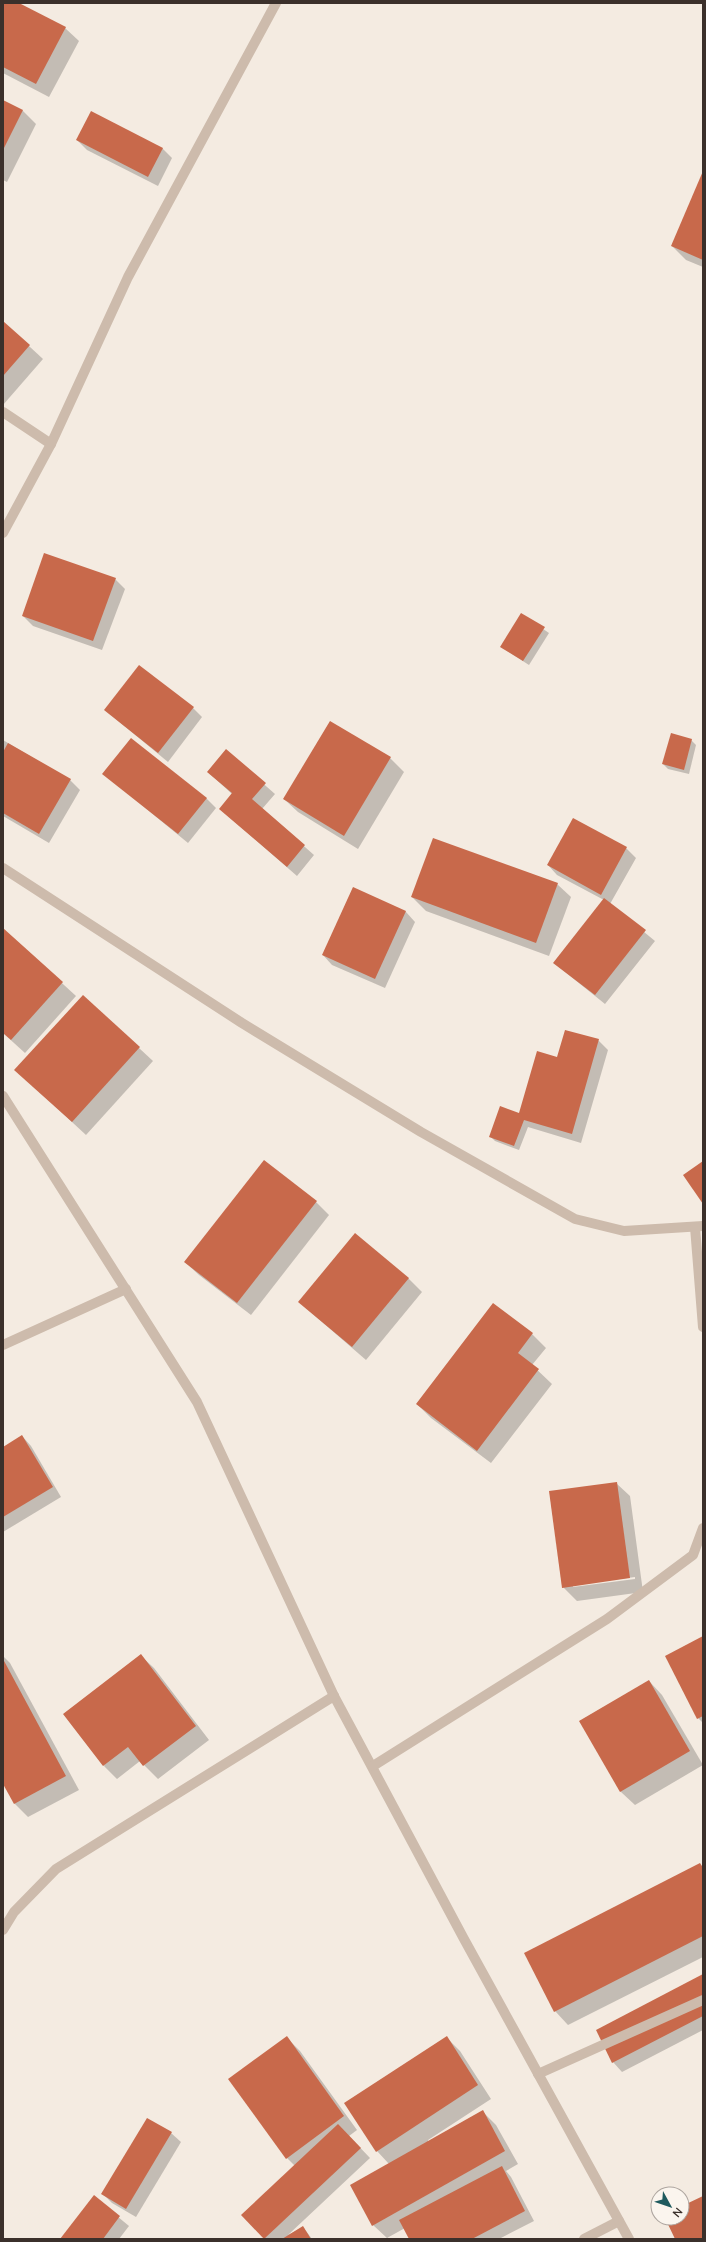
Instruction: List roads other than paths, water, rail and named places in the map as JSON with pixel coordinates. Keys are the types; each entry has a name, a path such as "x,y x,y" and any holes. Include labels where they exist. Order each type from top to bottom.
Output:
{"street":[{"path":"3,533 51,444 128,277 276,3"},
{"path":"3,412 51,444"},
{"path":"3,868 242,1023 421,1132 575,1219 624,1231 699,1226 703,1327"},
{"path":"3,1096 197,1402 334,1696 629,2239"},
{"path":"3,1345 126,1289"},
{"path":"373,1766 607,1619 693,1555 703,1528"},
{"path":"3,1930 14,1912 56,1869 334,1696"},
{"path":"538,2074 703,2000"},
{"path":"584,2239 619,2221"}]}
